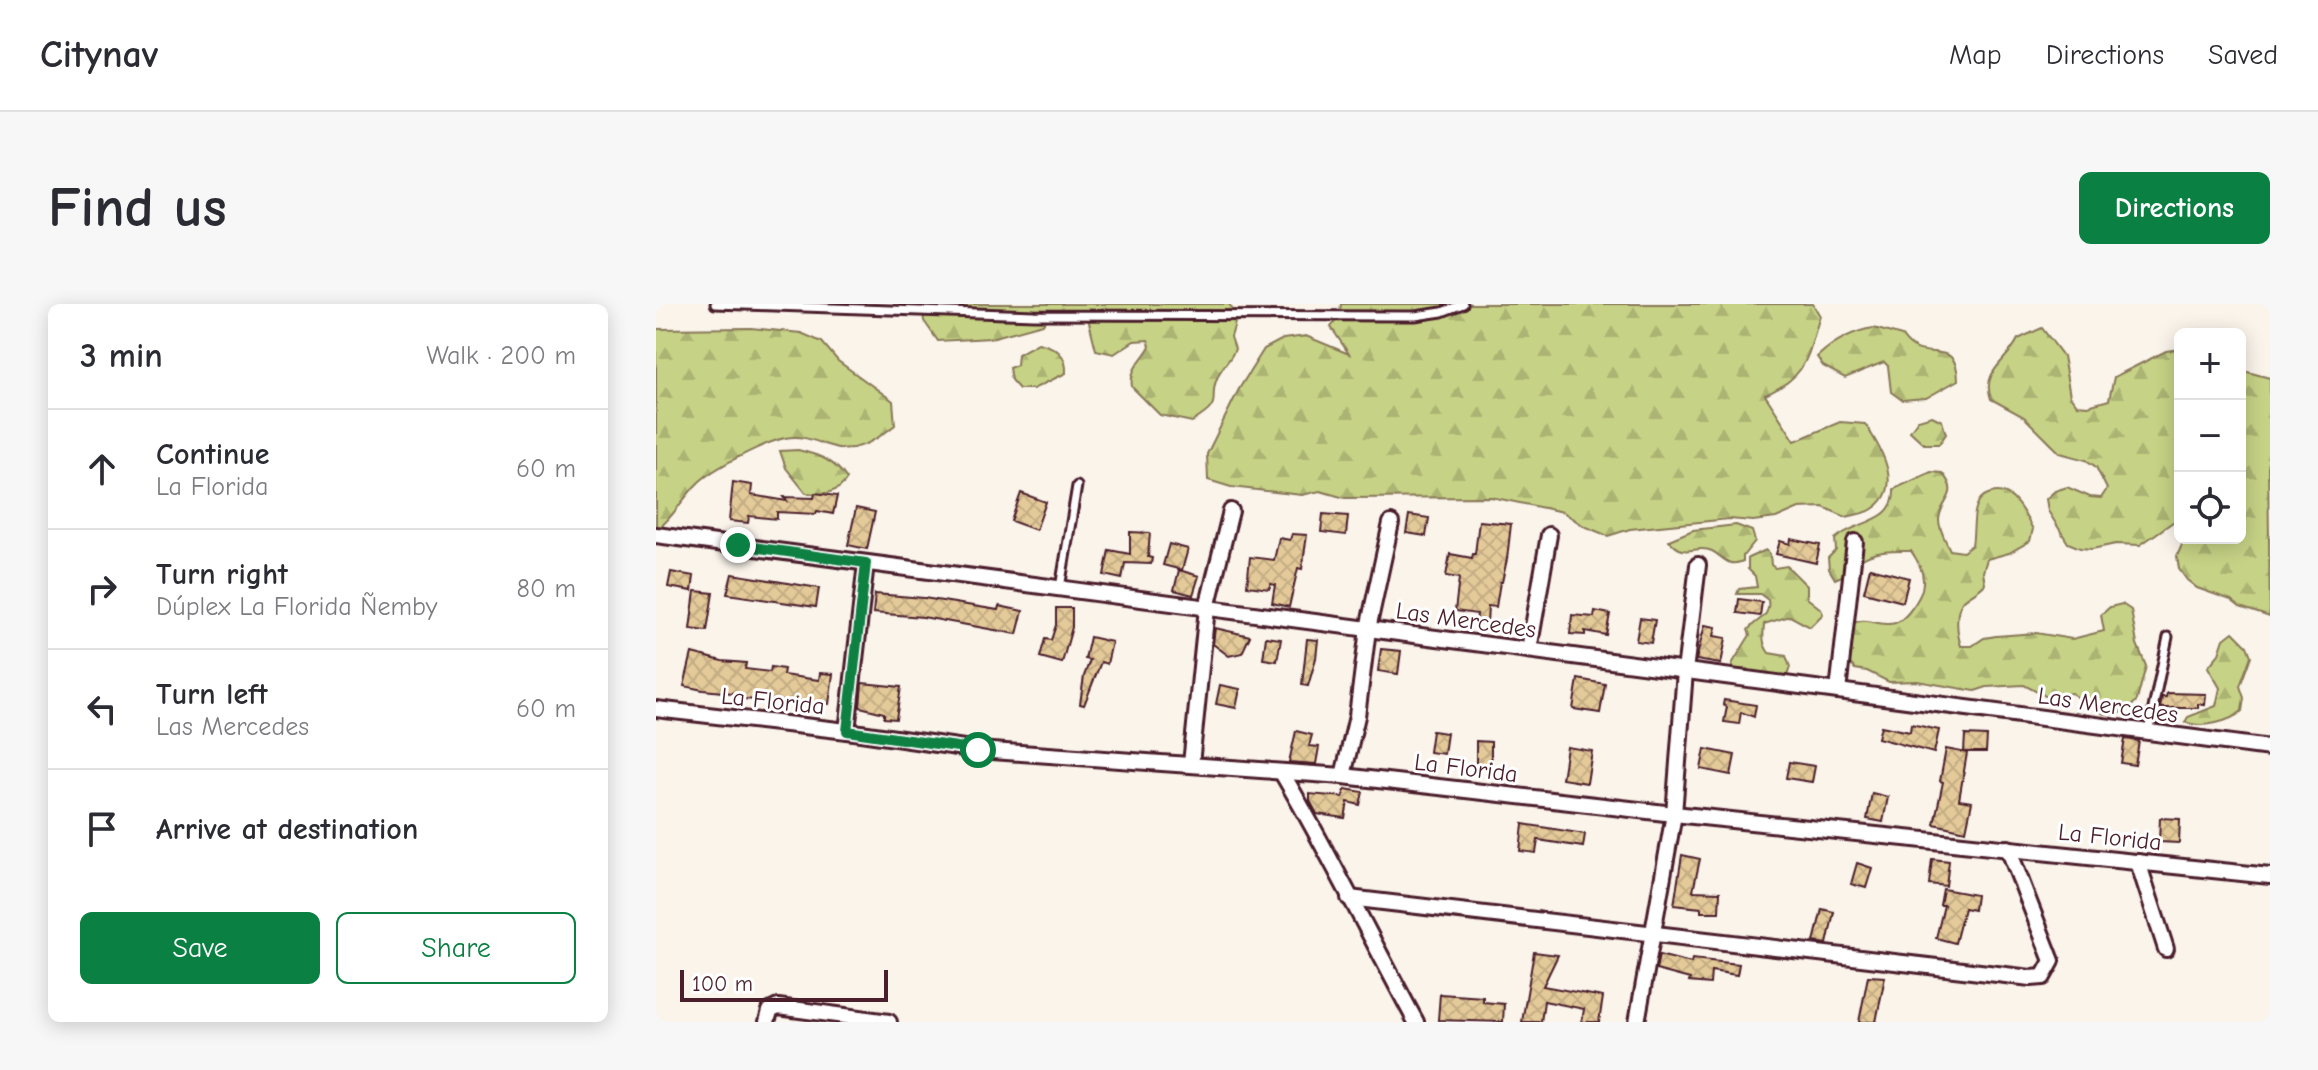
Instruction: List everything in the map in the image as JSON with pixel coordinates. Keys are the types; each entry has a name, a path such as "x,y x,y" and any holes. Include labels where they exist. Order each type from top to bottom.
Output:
{"street":[{"path":"1191,764 1207,608 1231,511"},
{"path":"1343,776 1357,716 1368,629 1391,523"},
{"name":"Las Mercedes","path":"656,535 2270,748"},
{"path":"1529,650 1549,535"},
{"path":"1838,691 1855,542"},
{"path":"847,731 866,563"},
{"path":"1637,1022 1674,814 1685,671 1698,565"},
{"name":"La Florida","path":"656,709 978,750 1343,776 2270,876"},
{"path":"1282,773 1322,841 1416,1022"},
{"path":"1349,898 2043,977 2052,961 2008,848"},
{"path":"2138,862 2166,949"},
{"path":"767,1022 770,1011 778,1007 889,1022"}],"lane":[{"path":"715,304 1034,315 1370,316 1415,316 1442,312 1463,304"},
{"path":"1060,588 1077,486"},
{"path":"2148,732 2168,637"}],"green space":[{"path":"922,304 1229,304 1235,316 1231,337 1235,349 1218,376 1212,405 1192,422 1160,415 1132,387 1134,370 1150,346 1148,340 1134,341 1114,354 1096,350 1087,314 1049,314 1043,324 991,338 938,341 924,321"},
{"path":"1341,304 1813,304 1820,316 1804,364 1790,380 1765,395 1795,441 1840,422 1865,424 1887,468 1887,491 1871,510 1846,517 1823,507 1799,508 1776,518 1753,521 1729,519 1630,529 1608,536 1584,526 1563,512 1491,497 1345,498 1320,491 1302,495 1231,487 1208,480 1207,454 1239,389 1264,349 1283,339 1306,336 1349,354 1331,327 1339,317"},
{"path":"751,328 801,333 822,342 838,361 893,401 895,425 879,437 855,448 837,448 807,438 791,437 752,450 704,478 656,531 656,329"},
{"path":"1874,328 1902,336 1919,350 1952,358 1958,380 1926,398 1902,400 1891,392 1888,366 1884,362 1845,378 1823,366 1817,357 1843,338"},
{"path":"2042,328 2063,356 2070,396 2077,405 2088,406 2109,400 2114,377 2174,350 2174,521 2140,545 2116,544 2092,549 2068,543 2048,511 2046,499 2055,491 2067,487 2090,497 2101,498 2107,489 2096,467 2086,460 2060,453 2024,417 1991,399 1989,381 1992,374 2018,339"},
{"path":"1038,343 1059,352 1065,361 1066,373 1033,389 1019,389 1011,380 1009,368 1017,365 1018,354"},
{"path":"2246,372 2270,378 2270,617 2197,588 2179,569 2177,556 2182,544 2246,544"},
{"path":"1932,416 1942,421 1946,434 1939,444 1924,444 1910,431 1918,420"},
{"path":"798,450 826,459 847,479 839,488 829,492 806,493 786,468 780,451"},
{"path":"1931,472 1942,473 1950,487 1939,520 1950,550 1963,552 1972,545 1976,508 1980,499 1988,494 1996,492 2010,496 2033,529 2030,541 2009,553 1987,559 1983,572 1985,584 1964,600 1959,610 1961,646 1972,646 1984,638 1996,636 2036,633 2072,639 2104,631 2101,615 2110,607 2122,604 2131,610 2137,644 2146,666 2137,700 2129,709 2117,714 2104,714 2071,693 2047,697 2024,685 1987,687 1975,691 1917,681 1889,682 1867,671 1855,669 1838,651 1844,633 1852,624 1870,621 1892,624 1902,619 1919,597 1923,575 1911,551 1885,552 1872,554 1835,579 1829,569 1828,558 1836,550 1835,539 1881,515 1893,500 1894,489"},
{"path":"1736,525 1752,531 1755,541 1743,556 1743,561 1738,563 1729,562 1706,549 1680,549 1669,540 1693,530"},
{"path":"1766,550 1770,554 1771,565 1775,568 1787,566 1807,586 1807,598 1823,614 1810,627 1790,616 1764,624 1767,650 1786,656 1790,667 1788,673 1778,679 1751,675 1748,669 1735,670 1732,664 1750,635 1748,630 1767,611 1768,600 1760,594 1737,594 1739,589 1757,587 1755,576 1748,569 1748,558"},
{"path":"2233,632 2247,646 2251,656 2240,686 2244,698 2242,711 2215,723 2199,725 2185,722 2188,717 2216,706 2220,688 2208,667 2219,654 2224,639"}],"building":[{"path":"733,482 752,485 751,495 787,501 784,497 814,498 815,493 837,496 833,514 817,511 816,514 777,512 777,519 749,516 748,523 729,521"},
{"path":"1021,493 1046,502 1036,530 1011,521"},
{"path":"856,508 875,512 867,549 848,545"},
{"path":"1323,514 1348,516 1346,535 1321,532"},
{"path":"1409,515 1429,518 1426,536 1406,533"},
{"path":"1479,521 1511,524 1496,607 1488,606 1487,623 1476,623 1477,614 1455,611 1459,578 1446,576 1450,554 1472,558 1475,554"},
{"path":"1130,532 1150,533 1148,557 1152,558 1151,564 1125,563 1122,579 1104,575 1109,550 1130,554"},
{"path":"1292,534 1307,535 1302,569 1298,568 1289,607 1272,603 1275,585 1271,584 1269,589 1247,586 1250,557 1274,560 1279,538 1290,540"},
{"path":"1791,539 1820,545 1816,563 1776,554 1780,541 1790,544"},
{"path":"1169,544 1188,549 1182,570 1163,565"},
{"path":"1870,568 1909,578 1903,602 1864,592"},
{"path":"1179,570 1199,576 1193,595 1174,590"},
{"path":"671,572 694,576 692,591 668,587"},
{"path":"732,574 819,588 816,607 727,594"},
{"path":"695,591 713,593 707,631 690,629"},
{"path":"875,594 1023,611 1017,634 923,617 873,613"},
{"path":"1739,599 1762,602 1760,616 1737,613"},
{"path":"1056,608 1072,608 1072,627 1062,663 1040,657 1045,639 1051,640 1056,625"},
{"path":"1595,611 1610,614 1606,635 1585,631 1585,635 1570,634 1572,615 1594,617"},
{"path":"1640,618 1655,620 1651,643 1636,641"},
{"path":"1705,625 1716,627 1714,636 1726,638 1721,664 1696,660"},
{"path":"1215,628 1250,636 1242,653 1229,656 1213,644"},
{"path":"1090,637 1112,642 1107,664 1101,662 1084,705 1080,704 1090,660 1085,659"},
{"path":"1266,637 1281,639 1277,661 1263,659"},
{"path":"1307,639 1318,640 1308,686 1302,685"},
{"path":"1381,649 1401,651 1398,674 1378,671"},
{"path":"692,653 722,661 746,663 745,669 770,672 771,667 784,669 783,675 819,680 820,673 833,674 829,704 742,699 742,694 684,686"},
{"path":"1578,679 1605,684 1600,713 1573,709"},
{"path":"862,683 901,687 896,719 884,718 884,713 860,707"},
{"path":"1220,685 1240,689 1236,708 1216,704"},
{"path":"2167,693 2206,694 2205,705 2198,704 2198,708 2160,708 2162,697 2166,697"},
{"path":"1724,700 1756,705 1754,717 1741,712 1739,724 1724,722 1727,707 1723,705"},
{"path":"1911,724 1939,730 1934,753 1878,738 1881,726 1910,732"},
{"path":"1296,731 1312,735 1309,746 1319,747 1316,764 1289,762"},
{"path":"1432,731 1447,733 1444,754 1429,752"},
{"path":"1965,735 1987,736 1986,752 1964,752"},
{"path":"2125,739 2139,741 2135,765 2121,763"},
{"path":"1476,741 1491,742 1491,764 1476,764"},
{"path":"1567,747 1592,751 1587,783 1562,779"},
{"path":"1705,749 1735,755 1731,775 1701,769"},
{"path":"1946,749 1967,753 1959,800 1972,802 1966,831 1934,824"},
{"path":"1789,762 1815,766 1812,782 1786,778"},
{"path":"1345,789 1363,792 1360,805 1348,802 1345,818 1317,814 1310,794 1343,797"},
{"path":"1872,793 1888,797 1883,822 1867,819"},
{"path":"2160,818 2180,819 2179,843 2159,842"},
{"path":"1523,824 1585,834 1583,847 1538,840 1536,853 1520,851"},
{"path":"1682,855 1700,859 1693,891 1720,892 1719,912 1701,912 1701,908 1674,905"},
{"path":"1932,859 1949,861 1946,886 1929,884"},
{"path":"1857,863 1872,868 1866,888 1851,884"},
{"path":"1943,889 1976,895 1974,910 1964,908 1955,943 1936,938 1944,905 1940,905"},
{"path":"1822,909 1834,912 1827,944 1814,942"},
{"path":"1534,952 1558,955 1543,986 1603,997 1599,1022 1582,1022 1584,1009 1544,1001 1541,1022 1522,1022"},
{"path":"1659,955 1691,963 1692,959 1739,964 1737,975 1711,971 1710,984 1689,982 1690,979 1656,970"},
{"path":"1868,976 1885,977 1876,1022 1859,1022"},
{"path":"1440,994 1483,997 1483,1002 1504,1004 1503,1022 1438,1020"}],"route":[{"path":"738,545 866,563 847,731 978,750"}]}
